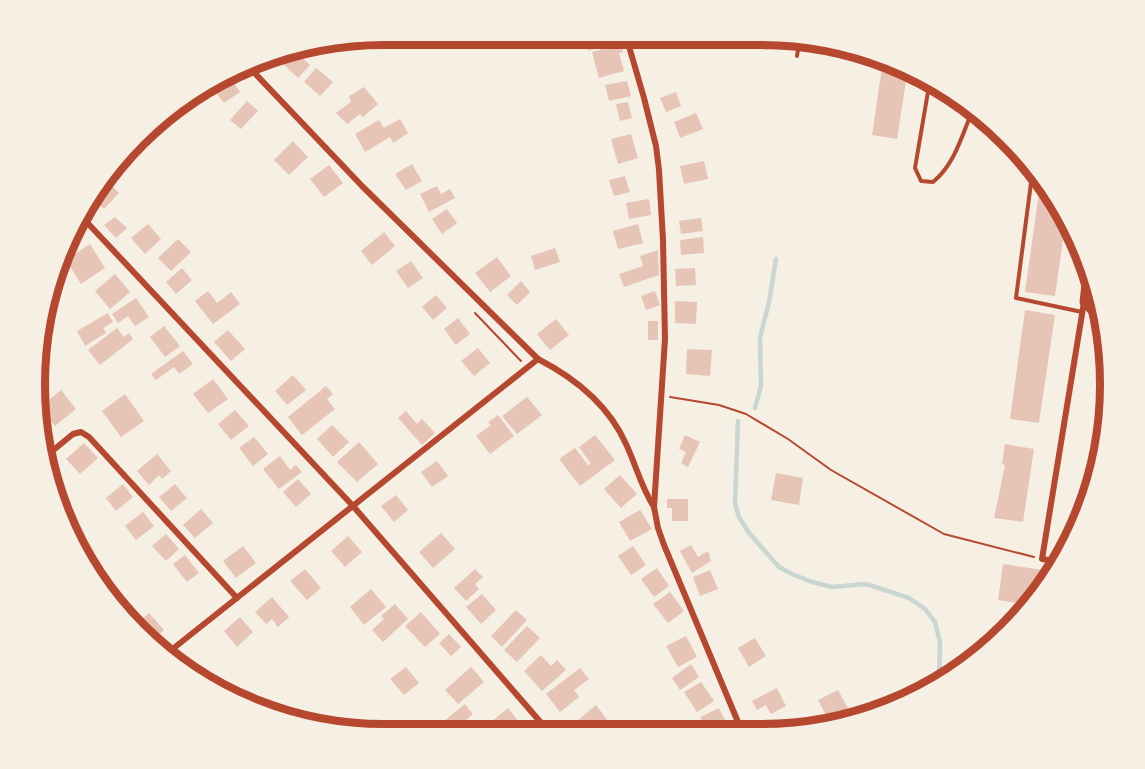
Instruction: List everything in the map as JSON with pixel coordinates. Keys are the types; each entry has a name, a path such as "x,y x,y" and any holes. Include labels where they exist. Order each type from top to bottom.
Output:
{"street":[{"path":"629,45 650,122 659,170 663,240 664,339 654,507 664,545 739,724"},
{"path":"253,72 363,187 538,359 579,384 605,411 626,443 644,490 654,507"},
{"path":"86,222 353,506 542,724"},
{"path":"1051,560 1042,559 1085,288"},
{"path":"1083,307 1092,314"},
{"path":"173,650 538,359"},
{"path":"52,451 73,434 81,432 89,437 237,598"}],"lane":[{"path":"797,56 798,47"},
{"path":"928,89 915,168 921,181 933,182 943,174 953,158 970,117"},
{"path":"1031,180 1016,298 1083,307"}],"path":[{"path":"661,396 719,405 746,414 788,439 831,470 944,534 1042,559"}],"building":[{"path":"587,45 607,45 588,51"},
{"path":"621,45 623,52 619,53 624,71 599,78 592,52"},
{"path":"745,45 769,45 768,50 745,47"},
{"path":"301,56 310,65 298,78 283,64 287,60"},
{"path":"316,68 333,82 320,96 304,82"},
{"path":"882,68 906,78 897,139 872,135"},
{"path":"627,81 631,96 609,101 605,85"},
{"path":"233,82 240,92 224,103 217,94"},
{"path":"364,87 378,104 363,117 360,114 347,124 336,113 351,102 349,96"},
{"path":"676,92 681,106 666,112 660,98"},
{"path":"247,101 258,111 241,129 230,120"},
{"path":"628,102 632,118 620,121 616,104"},
{"path":"696,113 703,129 680,138 674,122"},
{"path":"400,119 408,133 393,143 390,137 365,152 355,134 379,120 384,128"},
{"path":"631,134 638,158 618,164 611,139"},
{"path":"293,141 308,157 289,175 274,160"},
{"path":"704,161 708,179 684,184 680,166"},
{"path":"412,164 422,181 406,190 395,174"},
{"path":"329,165 343,183 324,197 310,179"},
{"path":"625,176 630,192 614,196 609,180"},
{"path":"110,184 119,193 104,209 98,203"},
{"path":"437,186 441,194 450,189 455,198 429,212 420,194"},
{"path":"1039,191 1064,232 1055,296 1025,292"},
{"path":"649,199 651,215 629,219 626,203"},
{"path":"447,209 457,223 442,234 432,219"},
{"path":"115,217 127,228 116,238 104,225"},
{"path":"701,218 703,231 681,234 679,221"},
{"path":"148,224 161,239 145,254 131,238"},
{"path":"638,224 643,243 618,249 613,231"},
{"path":"384,232 395,246 372,265 361,251"},
{"path":"703,237 704,253 681,255 680,240"},
{"path":"178,239 191,252 171,271 158,258"},
{"path":"90,244 105,268 81,284 68,263 70,257"},
{"path":"555,248 560,262 535,270 531,256"},
{"path":"658,250 659,275 624,287 619,274 643,266 640,256"},
{"path":"497,257 511,276 490,292 475,273"},
{"path":"411,261 423,278 408,288 396,271"},
{"path":"182,268 192,280 176,294 166,282"},
{"path":"695,268 696,285 676,286 675,269"},
{"path":"115,274 130,292 110,309 95,291"},
{"path":"521,281 530,292 517,305 507,295"},
{"path":"208,291 217,303 231,292 240,304 213,324 195,301"},
{"path":"655,291 660,305 646,310 641,296"},
{"path":"436,295 447,308 433,320 422,307"},
{"path":"136,298 149,317 135,326 128,316 118,323 112,314"},
{"path":"675,301 697,302 696,324 675,323"},
{"path":"1025,310 1055,315 1039,423 1010,419"},
{"path":"108,313 113,322 103,328 106,333 85,346 77,331"},
{"path":"458,318 470,334 456,345 444,329"},
{"path":"556,319 569,335 550,350 537,334"},
{"path":"648,321 658,321 658,340 648,340"},
{"path":"164,326 180,346 165,357 150,337"},
{"path":"117,328 124,337 129,333 133,339 100,365 88,350"},
{"path":"228,330 245,349 231,361 214,342"},
{"path":"478,348 490,363 474,376 461,361"},
{"path":"687,349 712,350 710,376 686,374"},
{"path":"183,351 193,364 179,374 174,367 156,380 151,374"},
{"path":"293,375 306,390 287,405 275,391"},
{"path":"213,379 228,399 208,413 193,394"},
{"path":"326,386 333,394 327,399 335,409 302,435 288,417"},
{"path":"61,390 76,409 55,426 47,416 46,402"},
{"path":"125,394 144,421 121,437 102,411"},
{"path":"527,397 542,415 517,434 502,416"},
{"path":"235,410 249,426 231,440 218,424"},
{"path":"406,411 417,424 422,419 435,433 422,445 398,418"},
{"path":"498,415 514,436 490,454 476,436 491,425 488,422"},
{"path":"332,425 349,442 333,457 317,439"},
{"path":"595,435 615,460 580,486 559,459 575,448 588,465 591,464 579,447"},
{"path":"685,435 700,442 688,467 681,463 686,452 679,449"},
{"path":"254,437 268,454 253,466 239,448"},
{"path":"359,442 378,464 357,482 337,462"},
{"path":"84,443 98,458 80,474 66,459"},
{"path":"1005,444 1034,449 1023,522 994,518 1005,465 1002,464"},
{"path":"157,454 171,471 162,479 159,475 149,485 137,471"},
{"path":"280,456 290,470 296,465 302,472 279,489 263,469"},
{"path":"437,461 448,476 432,487 421,472"},
{"path":"776,473 803,478 799,505 771,500"},
{"path":"620,475 637,494 621,508 604,489"},
{"path":"298,479 311,494 296,507 283,492"},
{"path":"123,484 133,497 116,511 106,498"},
{"path":"175,484 187,498 171,511 159,497"},
{"path":"396,495 408,510 394,522 381,506"},
{"path":"667,499 688,499 688,521 672,521 672,508 667,508"},
{"path":"201,509 213,523 195,538 183,525"},
{"path":"640,510 652,529 630,541 619,522"},
{"path":"143,512 154,526 136,540 125,526"},
{"path":"441,533 455,549 433,568 419,552"},
{"path":"166,534 179,549 166,561 152,546"},
{"path":"348,536 362,552 345,567 331,551"},
{"path":"691,545 698,557 708,551 711,561 692,573 680,551"},
{"path":"243,546 256,563 236,578 223,561"},
{"path":"633,546 646,565 631,575 618,556"},
{"path":"185,555 199,573 187,582 173,564"},
{"path":"1003,564 1045,570 1020,603 998,600"},
{"path":"657,568 669,586 654,597 641,579"},
{"path":"305,569 321,588 307,600 290,581"},
{"path":"475,569 483,577 475,584 479,589 466,601 454,588"},
{"path":"710,570 718,589 700,596 693,577"},
{"path":"371,589 386,607 364,625 350,607"},
{"path":"670,592 684,611 668,623 653,604"},
{"path":"482,594 496,610 481,624 466,607"},
{"path":"272,597 289,617 278,627 272,619 266,624 255,612"},
{"path":"395,604 408,619 383,642 372,630 384,619 381,616"},
{"path":"516,610 527,620 502,647 491,636"},
{"path":"421,612 440,634 425,647 405,626"},
{"path":"149,613 164,630 157,636 140,621"},
{"path":"240,617 253,632 237,647 224,631"},
{"path":"527,626 540,638 517,662 504,650"},
{"path":"449,634 461,647 451,656 439,643"},
{"path":"686,636 697,657 678,667 666,646"},
{"path":"755,638 766,656 749,667 738,648"},
{"path":"541,655 551,666 557,660 566,670 542,691 524,671"},
{"path":"691,664 699,677 680,690 672,678"},
{"path":"406,667 419,683 404,695 390,679"},
{"path":"471,667 484,682 458,704 445,690"},
{"path":"580,668 589,679 574,690 579,697 560,712 546,694"},
{"path":"701,682 714,701 697,712 684,692"},
{"path":"777,688 786,706 771,714 766,705 757,710 752,701"},
{"path":"838,690 850,712 827,717 818,700"},
{"path":"465,704 473,714 461,724 440,724"},
{"path":"596,705 610,724 581,724 578,720"},
{"path":"508,708 518,721 514,724 489,724"},
{"path":"719,708 727,724 704,724 700,717"},
{"path":"795,718 796,722 783,723"}],"waterway":[{"path":"755,408 761,386 760,338 776,259"},
{"path":"738,421 735,504 739,517 749,533 779,567 792,574 832,587 866,584 909,598 925,609 935,622 940,642 939,673"}]}
